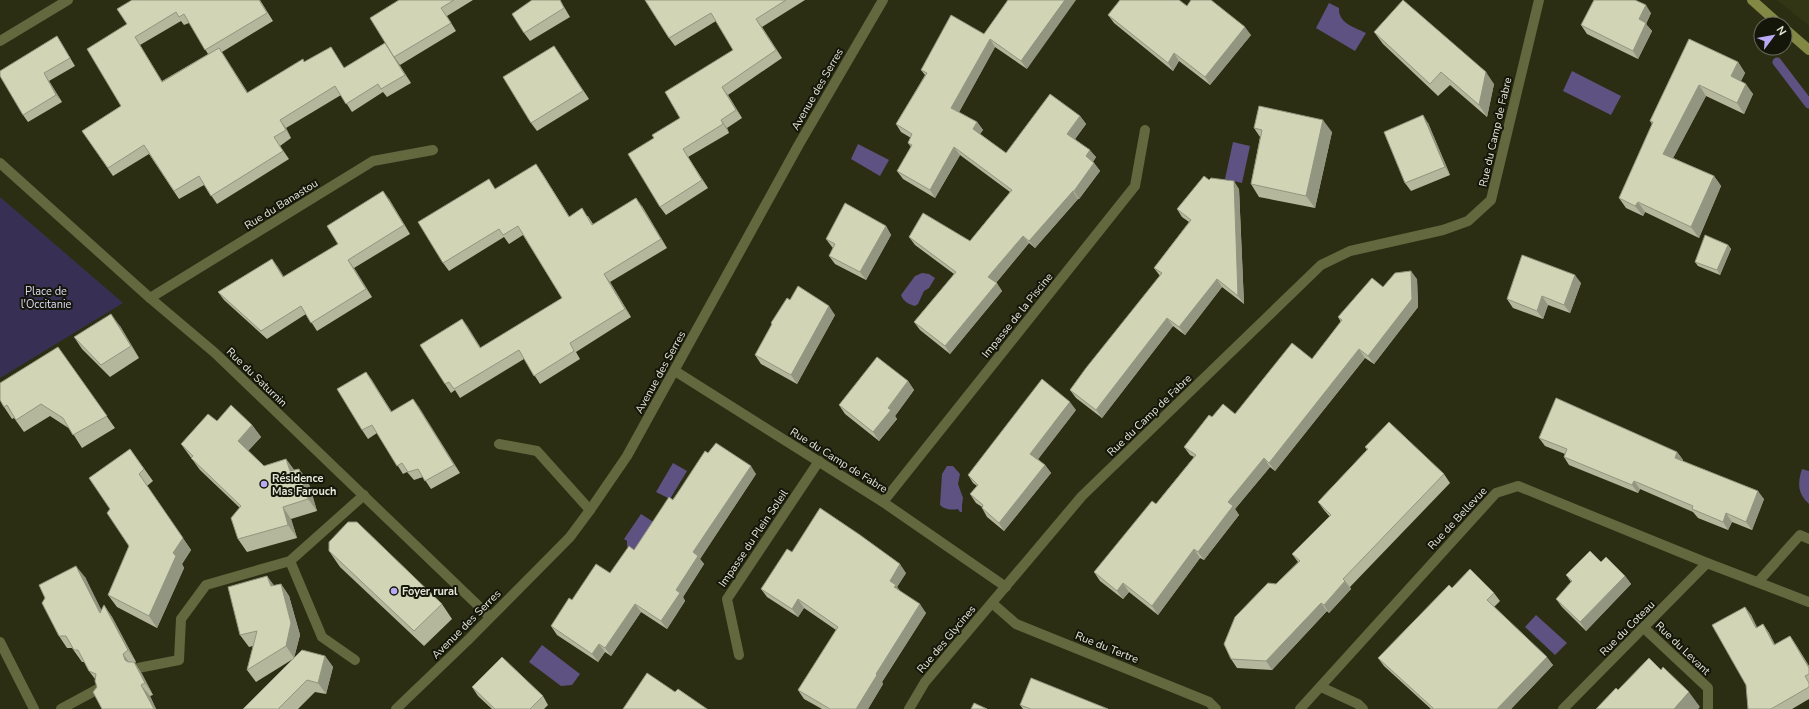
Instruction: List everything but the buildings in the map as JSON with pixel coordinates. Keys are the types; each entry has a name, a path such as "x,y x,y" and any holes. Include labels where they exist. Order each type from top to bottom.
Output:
{"main road":[{"path":"1752,0 1770,16"},
{"path":"1793,36 1809,50"}],"street":[{"path":"0,41 68,0"},
{"name":"Avenue des Serres","path":"396,709 468,641 570,537 628,456 798,146 883,0"},
{"name":"Rue du Camp de Fabre","path":"675,370 883,502 1006,587 1082,496 1321,265 1350,251 1443,230 1468,221 1491,200 1539,0"},
{"name":"Impasse de la Piscine","path":"883,502 1135,186 1145,130"},
{"name":"Rue du Banastou","path":"150,298 373,161 433,150"},
{"name":"Rue du Saturnin","path":"0,163 150,298 215,353 490,617"},
{"path":"499,444 537,451 590,510"},
{"name":"Impasse du Plein Soleil","path":"739,655 727,599 819,461"},
{"name":"Rue de Bellevue","path":"1300,709 1496,493 1518,486 1706,563 1809,602"},
{"path":"138,668 179,660 181,619 206,585 290,561 364,495"},
{"path":"1758,582 1800,535 1809,539"},
{"path":"290,561 322,637 355,660"},
{"name":"Rue du Coteau","path":"1563,709 1706,563"},
{"name":"Rue des Glycines","path":"909,709 925,682 1006,587"},
{"name":"Rue du Tertre","path":"992,603 1016,624 1209,702 1216,709"},
{"name":"Rue du Levant","path":"1644,628 1708,688 1708,709"},
{"path":"0,642 31,708"},
{"path":"1320,687 1358,704 1363,709"},
{"path":"61,709 98,689"}],"shaded area":[{"path":"1777,0 1809,0 1809,26"},
{"path":"1329,3 1339,8 1339,13 1344,21 1366,33 1355,51 1316,28"},
{"path":"1572,71 1621,96 1611,115 1563,91"},
{"path":"1233,142 1250,146 1242,183 1225,179"},
{"path":"858,144 889,160 880,176 851,159"},
{"path":"922,273 929,274 935,278 929,288 924,291 918,304 915,306 906,302 901,295 915,276"},
{"path":"673,463 687,471 670,499 656,492"},
{"path":"947,466 953,466 960,474 958,484 963,498 962,512 958,509 953,510 944,508 940,505 942,474"},
{"path":"1802,469 1809,471 1809,504 1801,492 1799,484"},
{"path":"641,514 658,525 634,550 629,549 627,546 627,541 624,539"},
{"path":"1536,615 1567,643 1555,655 1525,627"},
{"path":"542,645 580,674 572,685 561,686 529,662"}],"green space":[{"name":"Place de l'Occitanie","path":"0,197 123,303 0,378"}],"waterway":[{"path":"1777,62 1809,104"}],"place":[{"name":"Résidence Mas Farouch","path":"264,484"},
{"name":"Foyer rural","path":"394,591"}]}
